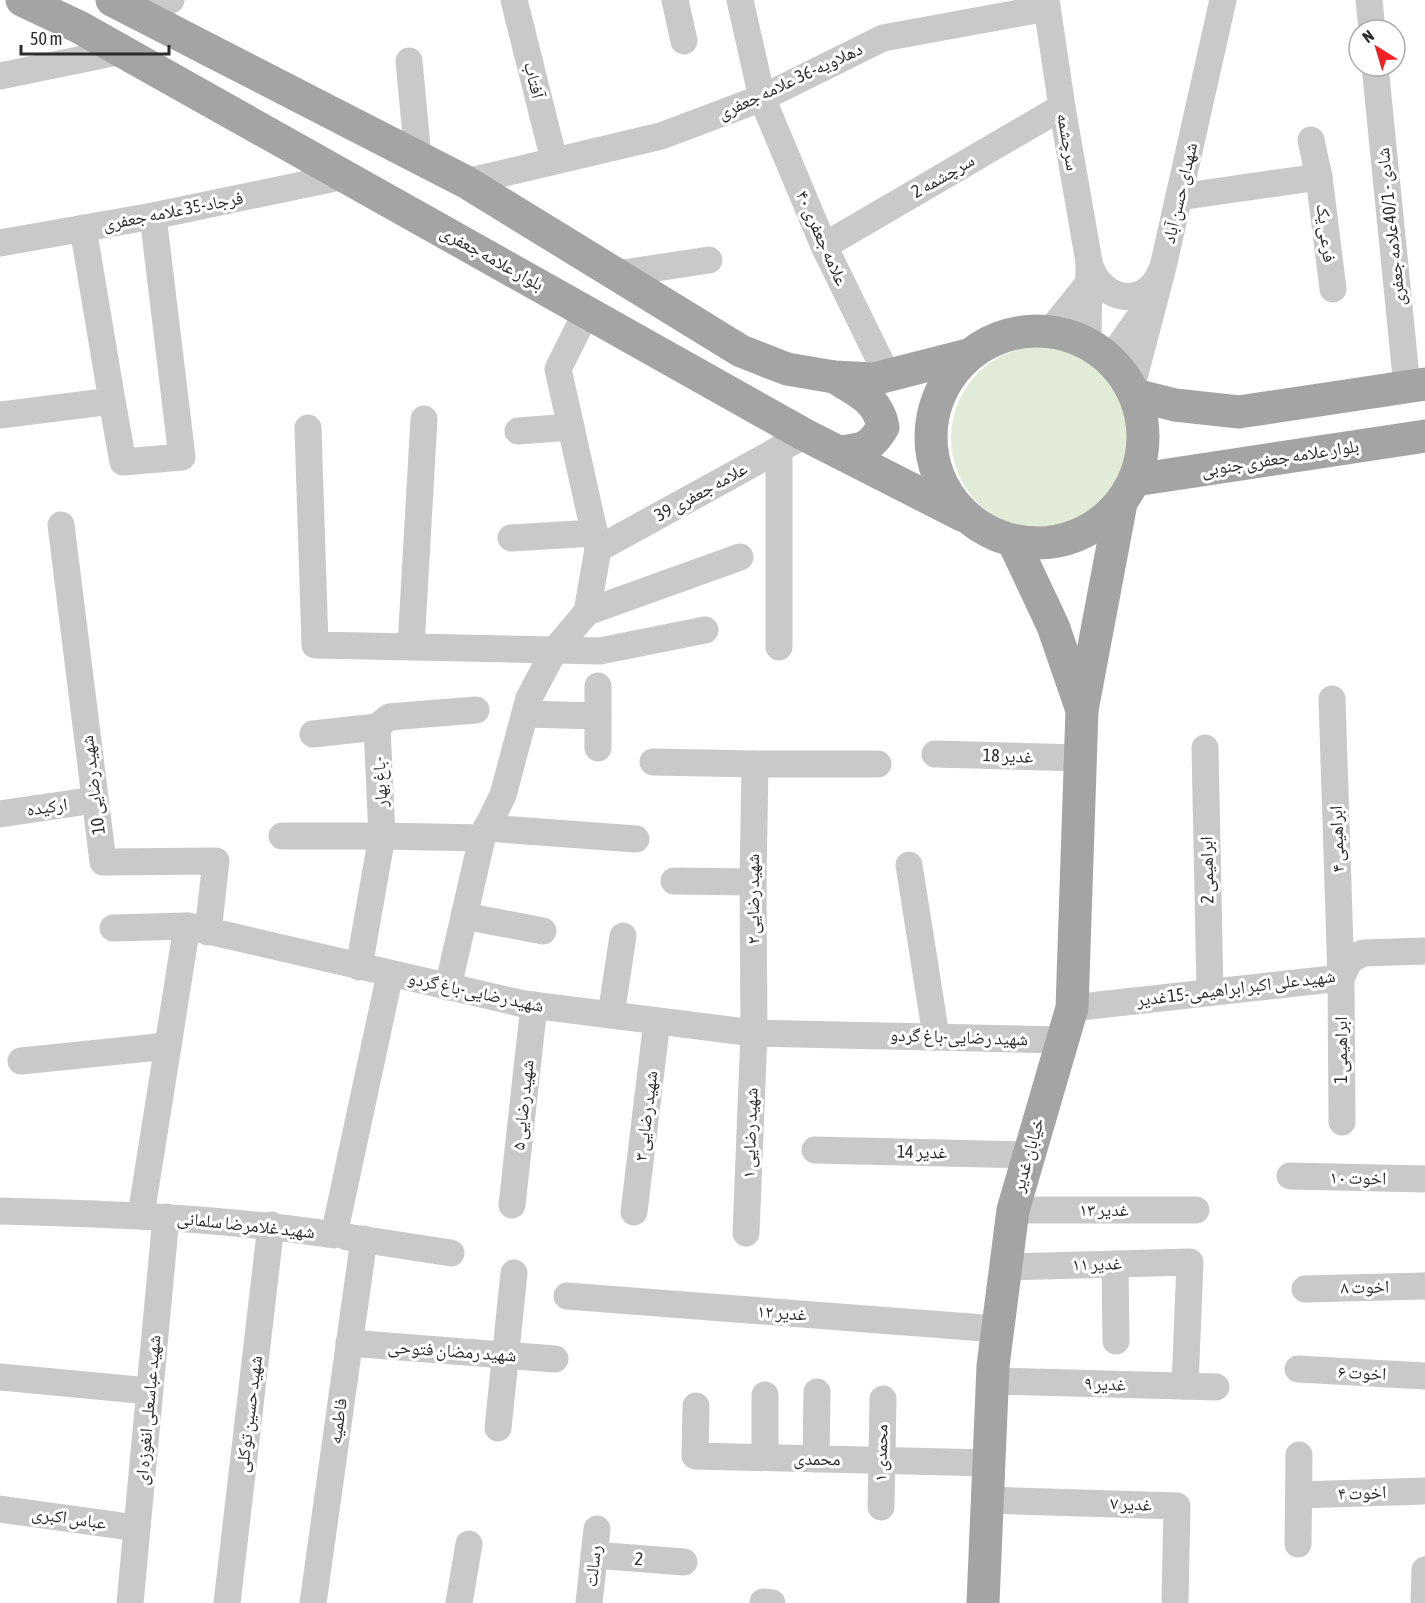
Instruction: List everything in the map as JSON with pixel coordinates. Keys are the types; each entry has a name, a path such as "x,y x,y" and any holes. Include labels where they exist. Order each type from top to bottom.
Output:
{"main road":[{"name":"بلوار علامه جعفری","path":"22,0 79,27 587,311 792,442 839,452 962,515"},
{"path":"119,4 466,182 741,351 787,369 834,377 874,378 968,355 993,340 1021,331 1050,331 1069,335 1099,351 1134,390 1143,423 1143,452 1128,492 1082,710"},
{"path":"968,355 940,390 929,434 937,478 962,515 986,532 1014,543 1054,543 1091,529 1128,492"},
{"path":"834,377 867,397 881,414 884,427 876,440 865,449 839,452"},
{"path":"1134,390 1175,405 1239,412 1416,386 1419,437"},
{"name":"بلوار علامه جعفری جنوبی","path":"1128,492 1419,437"},
{"path":"1014,543 1053,626 1082,710"},
{"name":"خیابان غدیر","path":"983,1603 993,1381 1004,1267 1013,1210 1072,1008 1082,710"}],"street":[{"path":"119,4 171,0"},
{"name":"آفتاب","path":"514,0 554,160"},
{"path":"675,0 684,41"},
{"name":"علامه جعفری ۴۰","path":"740,0 762,98 824,246 887,375"},
{"name":"شهدای حسن آباد","path":"1134,390 1223,0"},
{"path":"1369,0 1371,18"},
{"name":"دهلاویه-36 علامه جعفری","path":"466,182 661,136 762,98 883,39 966,11 1046,4"},
{"name":"سرچشمه","path":"1046,4 1089,273"},
{"path":"0,76 122,51"},
{"path":"409,61 418,157"},
{"name":"شادی - 40/1علامه جعفری","path":"1377,78 1416,386"},
{"name":"سرچشمه 2","path":"824,246 1062,107"},
{"name":"فرعی یک","path":"1311,140 1319,177 1333,289"},
{"name":"فرجاد-35علامه جعفری","path":"0,243 153,216 345,176"},
{"path":"1179,197 1319,177"},
{"path":"83,228 123,462 182,457 153,216"},
{"path":"617,274 709,260"},
{"path":"1089,273 1100,286 1111,293 1124,296 1137,295 1149,289 1158,279 1163,267"},
{"path":"1050,331 1089,273"},
{"path":"1089,273 1099,351"},
{"path":"1099,351 1155,295"},
{"path":"587,311 558,369 596,541 587,612"},
{"path":"0,415 112,401"},
{"path":"411,646 424,419"},
{"path":"518,431 571,427"},
{"path":"308,428 315,645 600,651 705,630"},
{"path":"779,647 792,442"},
{"name":"علامه جعفری 39","path":"596,541 792,442"},
{"name":"شهید رضایی 10","path":"61,525 103,862 216,861 197,929"},
{"path":"511,538 596,541"},
{"path":"448,987 484,833 503,795 529,698 554,651 587,612 740,557"},
{"path":"598,686 598,748"},
{"name":"ابراهیمی ۴","path":"1332,699 1341,978"},
{"path":"313,734 377,727 389,717 477,710"},
{"path":"525,714 598,716"},
{"name":"باغ بهار-","path":"359,967 382,836 377,727"},
{"name":"ابراهیمی 2","path":"1205,748 1210,992"},
{"name":"غدیر 18","path":"935,754 1080,759"},
{"path":"653,762 878,764"},
{"name":"شهید رضایی ۲","path":"754,1033 755,764"},
{"name":"ارکیده","path":"0,814 95,800"},
{"path":"282,836 484,833 636,839"},
{"path":"909,865 936,1036"},
{"path":"674,881 753,882"},
{"path":"464,916 543,931"},
{"name":"شهید رضایی-باغ گردو","path":"113,928 197,929 534,1005 754,1033 1062,1040"},
{"path":"153,1216 168,1046 197,929"},
{"path":"611,1015 623,936"},
{"name":"شهید علی اکبر ابراهیمی-15غدیر","path":"1072,1008 1341,978 1350,960 1363,953 1425,951"},
{"name":"شهید غلامرضا سلمانی","path":"0,1211 153,1216 271,1225 333,1235 390,974"},
{"name":"ابراهیمی 1","path":"1341,978 1342,1122"},
{"name":"شهید رضایی ۵","path":"513,1206 534,1005"},
{"name":"شهید رضایی ۳","path":"634,1212 657,1021"},
{"name":"شهید رضایی ۱","path":"746,1233 754,1033"},
{"path":"21,1060 168,1046"},
{"name":"غدیر 14","path":"815,1150 1028,1155"},
{"name":"اخوت ۱۰","path":"1290,1176 1425,1179"},
{"name":"غدیر ۱۳","path":"1013,1210 1196,1210"},
{"name":"شهید عباسعلی انغوزه ای","path":"130,1603 149,1391 153,1216"},
{"name":"شهید حسین توکلی","path":"228,1603 271,1225"},
{"path":"333,1235 451,1253"},
{"name":"فاطمیه","path":"313,1603 364,1239"},
{"name":"غدیر ۱۱","path":"1004,1267 1190,1262 1185,1386"},
{"path":"1115,1264 1116,1341"},
{"path":"498,1428 514,1273"},
{"name":"اخوت ۸","path":"1305,1288 1425,1286"},
{"name":"غدیر ۱۲","path":"567,1296 997,1329"},
{"name":"شهید رمضان فتوحی","path":"349,1343 555,1359"},
{"name":"اخوت ۶","path":"1298,1369 1425,1376"},
{"path":"0,1377 149,1391"},
{"name":"غدیر ۹","path":"993,1381 1216,1387"},
{"path":"816,1459 817,1392"},
{"path":"765,1395 765,1457"},
{"name":"محمدی ۱","path":"881,1507 883,1399"},
{"name":"محمدی","path":"696,1406 695,1456 989,1463"},
{"path":"1298,1544 1299,1455"},
{"name":"اخوت ۴","path":"1299,1495 1425,1491"},
{"name":"غدیر ۷","path":"987,1500 1177,1506 1174,1603"},
{"name":"عباس اکبری","path":"0,1509 137,1528"},
{"name":"رسالت","path":"589,1603 597,1529"},
{"path":"459,1603 469,1544"},
{"name":"2","path":"594,1555 684,1562"},
{"path":"1424,1603 1425,1570"},
{"path":"763,1602 772,1603"}],"green space":[{"path":"1043,346 1078,353 1094,361 1108,373 1120,387 1128,403 1135,438 1128,473 1120,489 1108,503 1094,515 1078,523 1043,530 1008,523 992,515 978,503 966,489 958,473 951,438 958,403 966,387 978,373 992,361 1008,353"}]}
